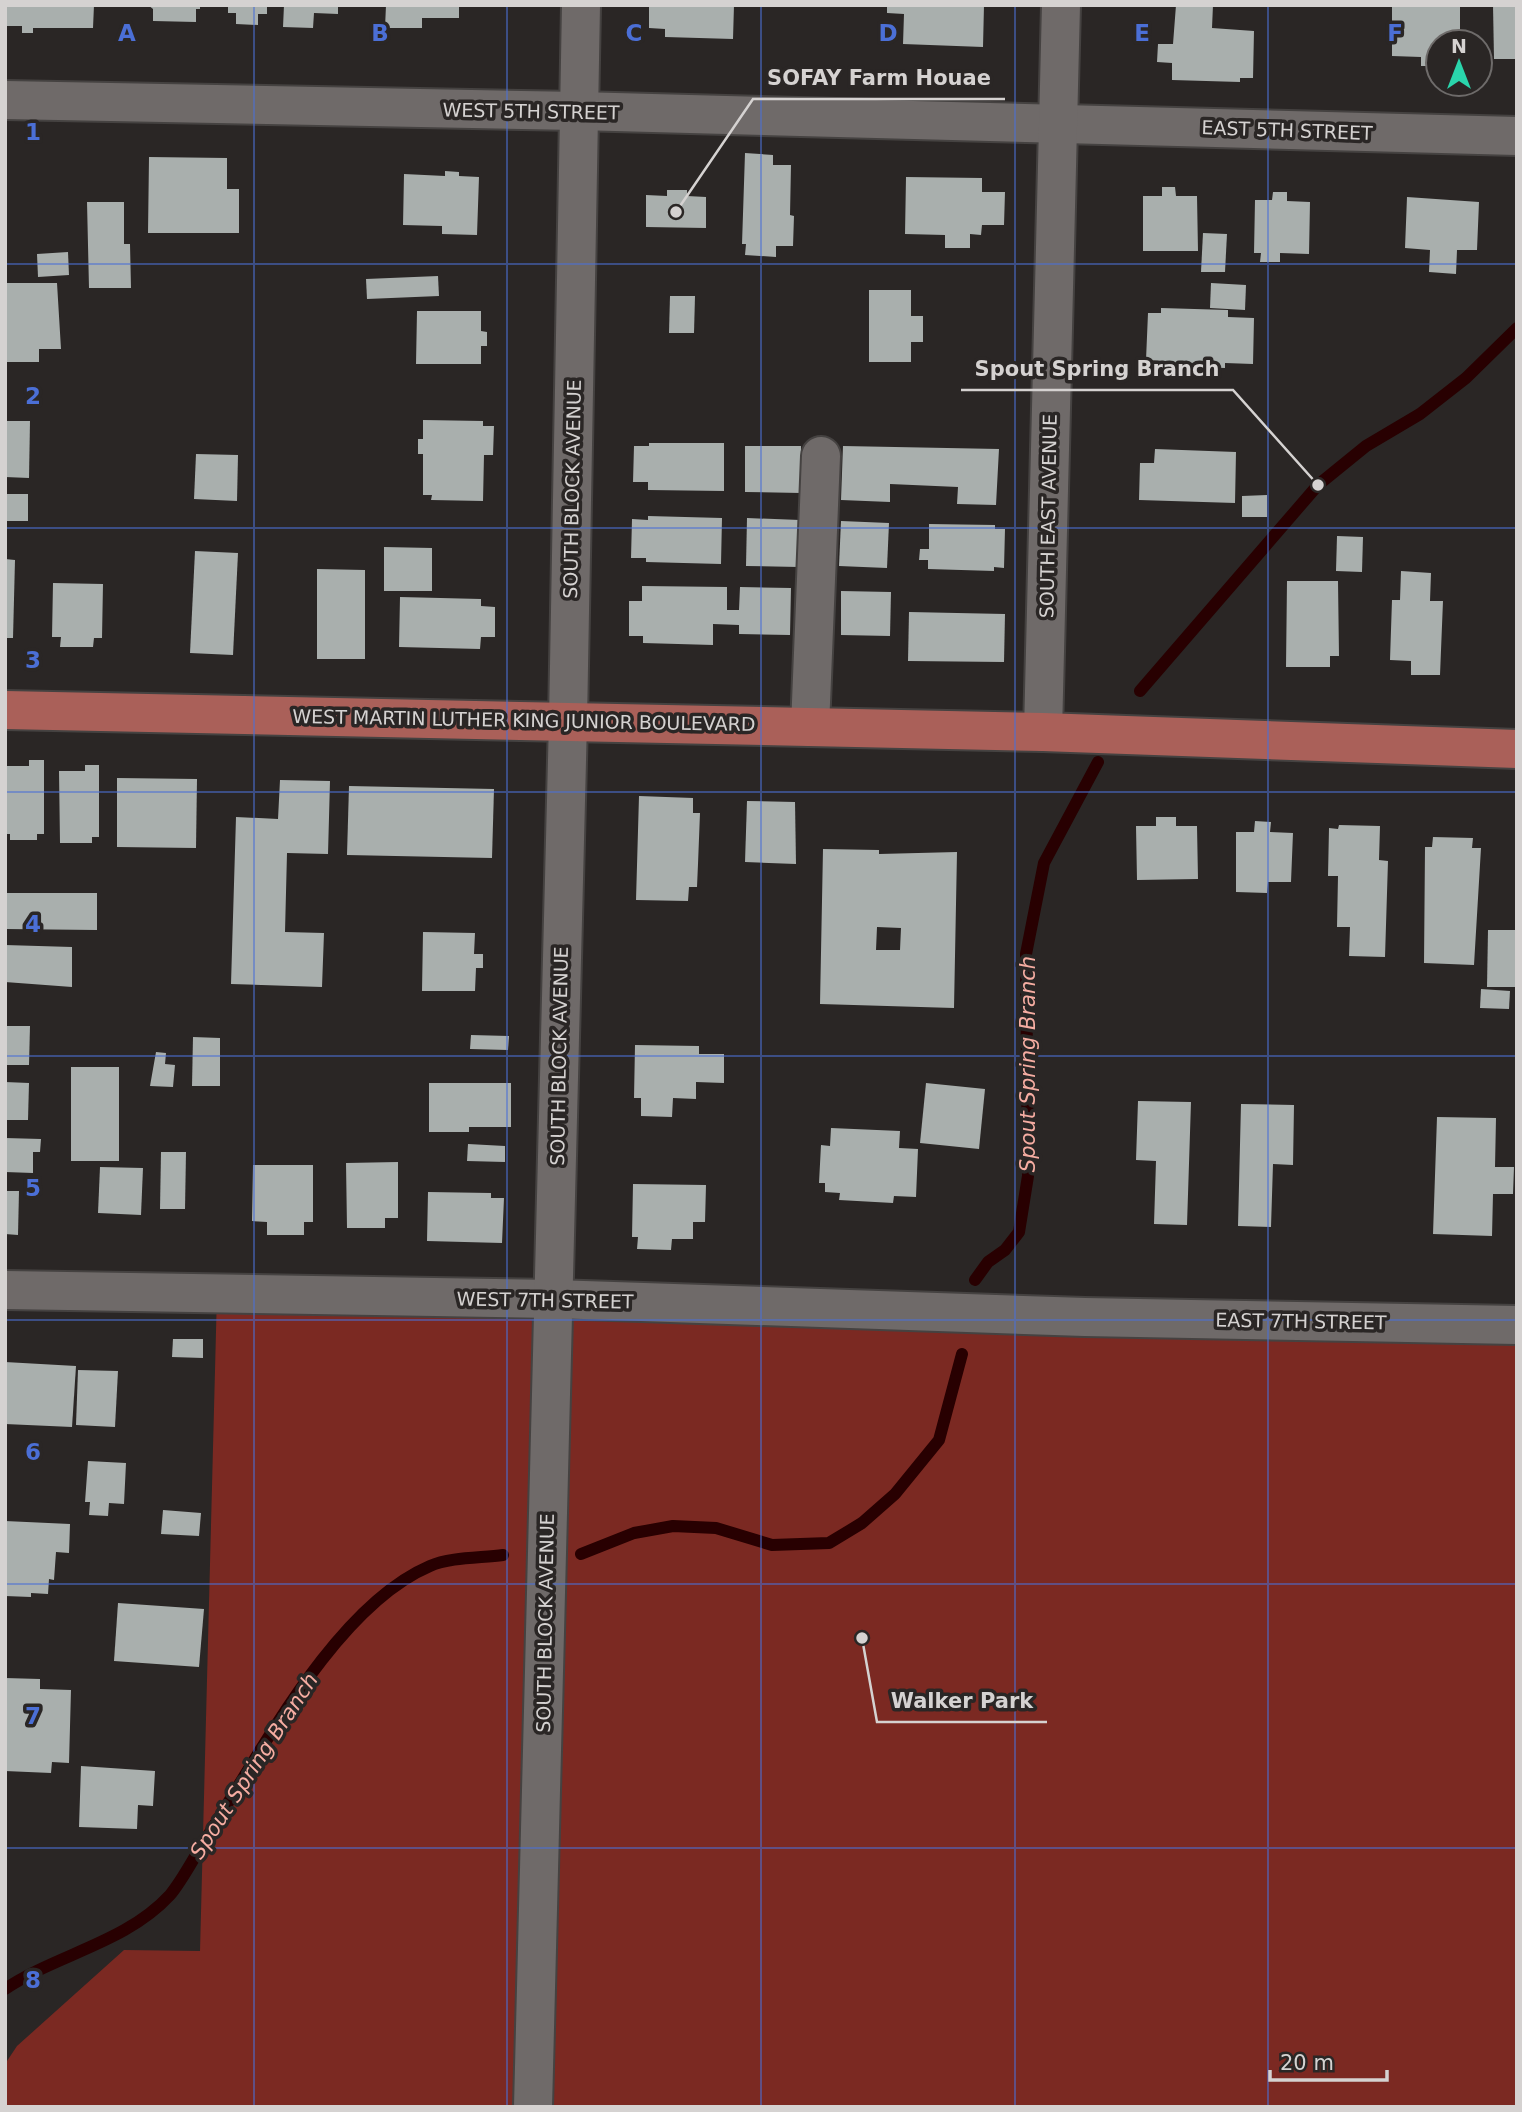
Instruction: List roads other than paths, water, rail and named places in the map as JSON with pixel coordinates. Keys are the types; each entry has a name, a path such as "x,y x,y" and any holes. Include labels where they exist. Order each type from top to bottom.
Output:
{"main road":[{"name":"WEST MARTIN LUTHER KING JUNIOR BOULEVARD","path":"5,710 1043,732 1517,749"}],"street":[{"name":"SOUTH BLOCK AVENUE","path":"533,2107 568,721 581,5"},
{"name":"SOUTH EAST AVENUE","path":"1043,732 1061,5"},
{"name":"WEST 5TH STREET","path":"5,100 1057,124"},
{"name":"EAST 5TH STREET","path":"1057,124 1517,136"},
{"path":"810,727 821,456"},
{"name":"WEST 7TH STREET","path":"5,1290 554,1299 1085,1317"},
{"name":"EAST 7TH STREET","path":"1085,1317 1517,1325"}],"waterway":[{"name":"Spout Spring Branch","path":"1140,691 1318,485 1366,446 1420,414 1466,378 1517,328"},
{"name":"Spout Spring Branch","path":"975,1280 988,1262 1005,1250 1019,1232 1028,1176 1026,954 1044,863 1098,762"},
{"name":"Spout Spring Branch","path":"581,1554 634,1533 673,1526 716,1528 772,1545 829,1543 862,1523 895,1494 939,1440 962,1354"},
{"name":"Spout Spring Branch","path":"5,1989 47,1966 112,1937 133,1925 170,1895 277,1724 332,1647 363,1613 396,1586 430,1566 456,1559 503,1555"}],"place":[{"name":"SOFAY Farm Houae","path":"676,212"},
{"name":"Spout Spring Branch","path":"1318,485"},
{"name":"Walker Park","path":"862,1638"}]}
